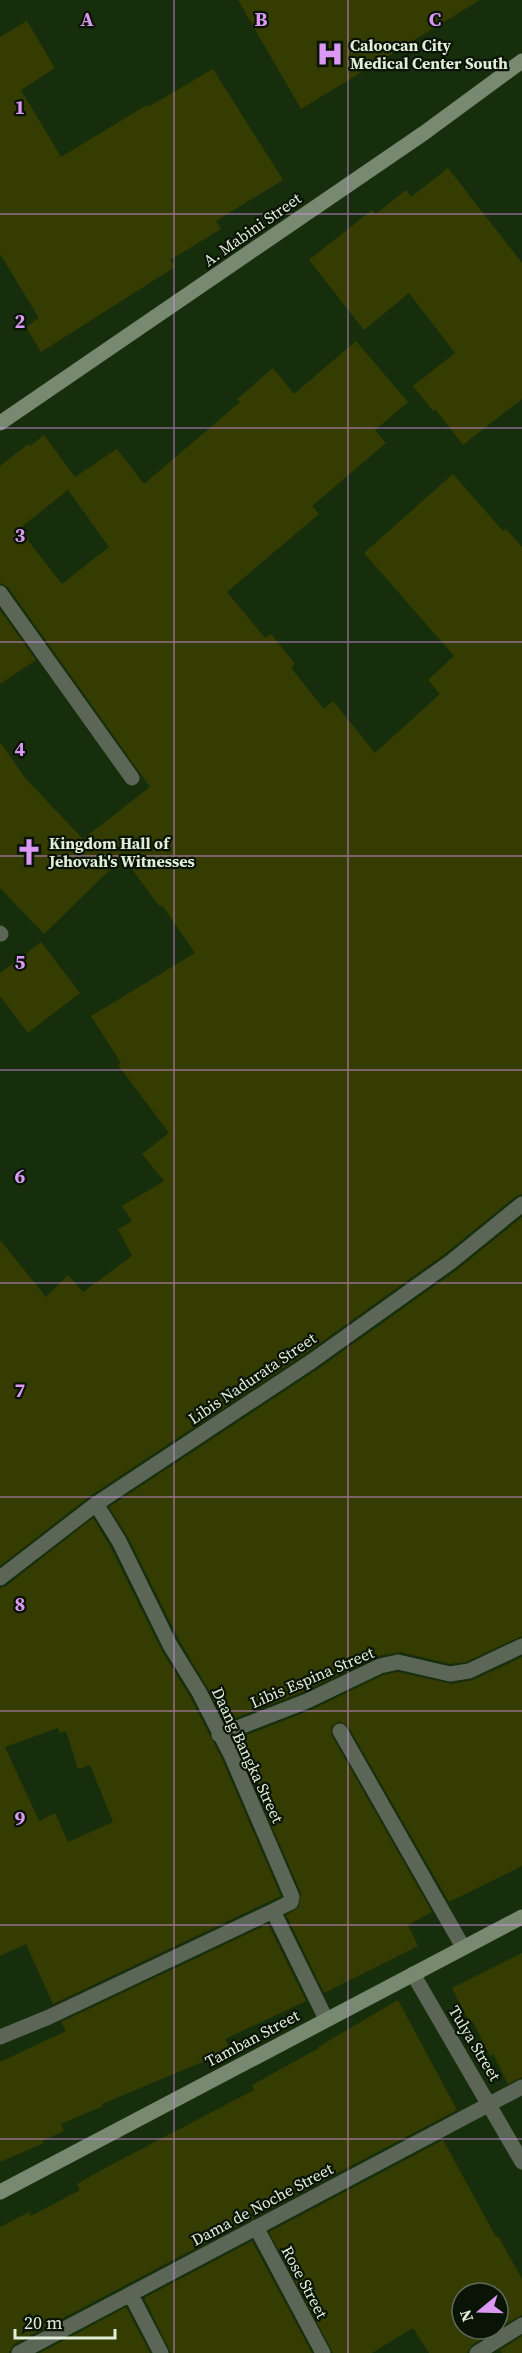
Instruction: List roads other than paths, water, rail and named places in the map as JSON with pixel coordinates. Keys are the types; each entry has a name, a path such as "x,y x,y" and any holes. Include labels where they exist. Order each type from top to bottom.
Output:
{"main road":[{"name":"A. Mabini Street","path":"0,423 424,133 522,61"},
{"name":"Tamban Street","path":"0,2192 522,1917"}],"street":[{"path":"0,593 132,778"},
{"name":"Libis Nadurata Street","path":"0,1578 96,1504 312,1360 452,1261 522,1204"},
{"name":"Daang Bangka Street","path":"96,1504 119,1541 146,1600 170,1646 199,1692 241,1777 292,1897 291,1902 273,1911"},
{"name":"Libis Espina Street","path":"219,1735 307,1701 380,1666 399,1662 450,1674 469,1671 522,1646"},
{"path":"340,1731 463,1947"},
{"path":"0,2037 49,2017 273,1911 326,2019"},
{"name":"Tulya Street","path":"413,1974 522,2162"},
{"name":"Dama de Noche Street","path":"19,2353 522,2087"},
{"name":"Rose Street","path":"256,2227 323,2353"},
{"path":"131,2295 161,2353"},
{"path":"477,2353 522,2325"}],"place":[{"name":"Caloocan City Medical Center South","path":"330,54"},
{"name":"Kingdom Hall of Jehovah's Witnesses","path":"29,852"}]}
